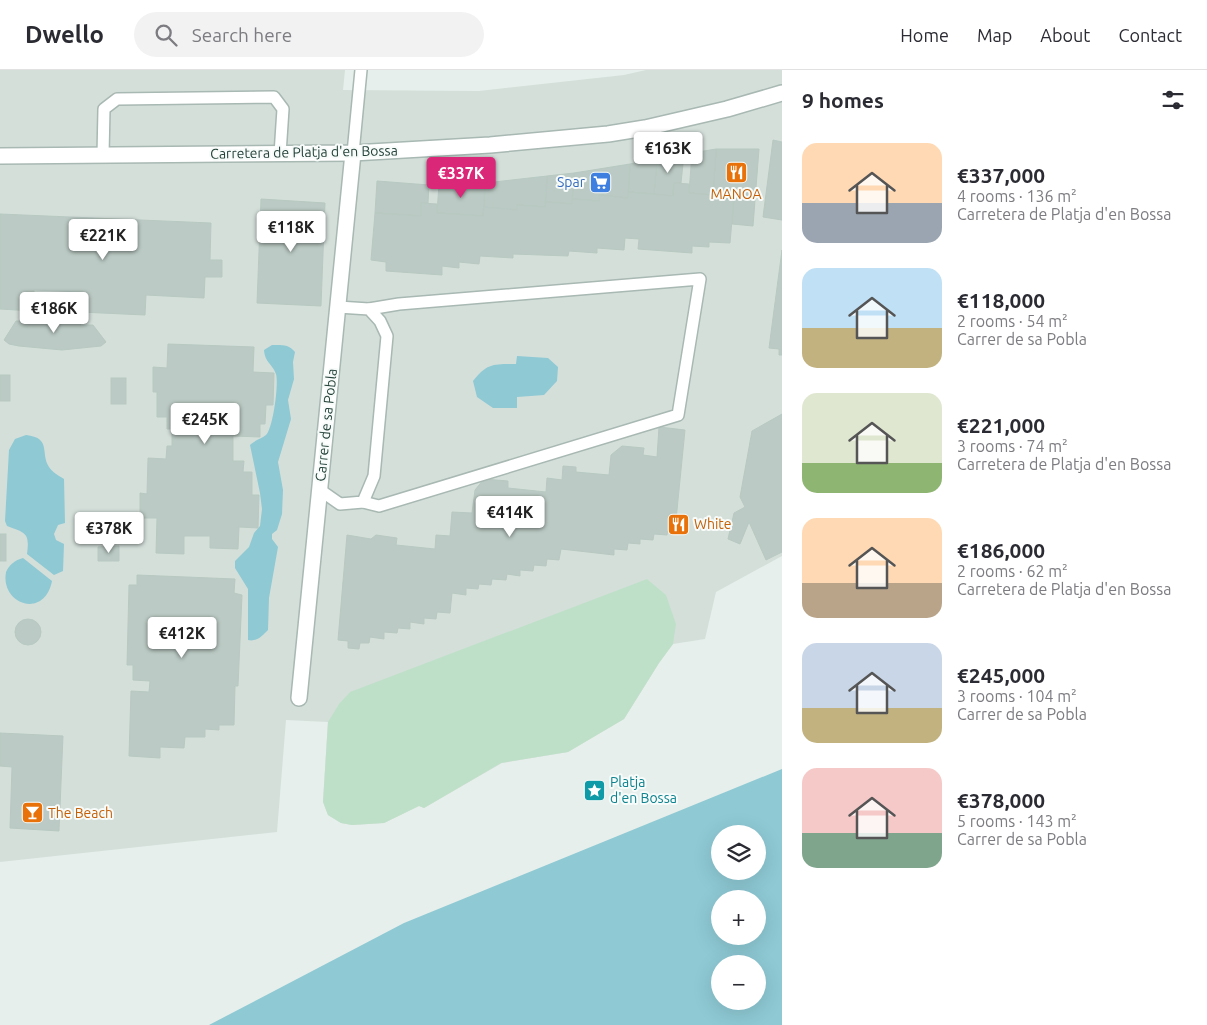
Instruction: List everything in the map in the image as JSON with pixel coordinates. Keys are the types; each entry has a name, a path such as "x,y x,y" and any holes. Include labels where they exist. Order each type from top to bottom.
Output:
{"street":[{"name":"Carretera de Platja d'en Bossa","path":"0,156 353,153 490,145 608,134 645,128 727,109 782,93"},
{"name":"Carrer de sa Pobla","path":"299,698 353,153"}],"lane":[{"path":"353,153 361,70"},
{"path":"103,154 104,109 117,99 274,97 283,108 280,154"},
{"path":"320,490 340,504 363,502 379,506 678,415 700,279 399,304 369,309 338,307"},
{"path":"363,502 374,476 387,336 380,321 369,309"}],"shaded area":[{"path":"0,70 345,70 343,90 479,91 624,75 646,70 782,70 782,556 716,592 705,639 673,644 624,719 568,752 502,763 424,808 419,806 384,823 352,825 341,823 328,815 323,802 328,722 286,720 277,832 0,862"}],"green space":[{"path":"647,579 666,595 676,624 673,644 624,719 568,752 501,763 424,808 419,806 384,823 352,825 341,823 328,815 323,802 328,722 339,704 350,692"}],"water":[{"path":"272,345 287,346 295,352 293,362 294,379 288,400 291,419 278,462 283,490 282,514 277,530 272,534 272,539 278,547 269,598 268,630 259,638 248,640 248,589 235,568 235,561 249,547 254,533 260,526 262,509 250,445 266,435 269,431 273,415 277,379 264,350"},
{"path":"517,356 548,358 558,367 557,381 544,395 517,397 517,408 493,408 477,397 473,381 478,375 492,366 516,364"},
{"path":"26,435 39,439 44,447 46,462 49,467 64,479 65,523 58,525 54,534 56,540 64,544 63,571 54,575 27,554 28,541 25,534 7,526 5,521 9,450 15,439"},
{"path":"23,558 52,581 41,601 32,604 16,599 6,583 6,572 9,567 15,561"},
{"path":"782,769 782,1025 209,1025 404,923"}],"building":[{"path":"773,140 782,142 782,220 763,217"},
{"name":"MANOA","path":"716,149 759,149 753,226 732,224 734,197 713,195"},
{"path":"716,149 713,195 689,193 692,153"},
{"path":"684,154 681,183 674,183 673,196 654,194 657,158"},
{"path":"657,158 654,194 628,192 630,164"},
{"name":"Spar","path":"630,164 628,198 599,195 599,201 572,199 574,173"},
{"path":"574,173 572,204 546,202 547,176"},
{"path":"547,176 545,207 517,205 517,210 484,207 485,183"},
{"path":"377,181 429,185 428,203 421,203 421,216 375,213"},
{"path":"485,183 483,216 437,213 439,184"},
{"path":"674,183 689,184 689,193 734,197 730,243 709,242 709,247 692,246 692,253 638,249 639,239 625,238 624,250 597,248 597,253 569,251 568,256 513,254 513,258 480,256 479,264 459,262 459,268 442,266 442,275 386,271 386,262 371,260 375,213 421,216 421,203 437,204 437,213 483,216 484,207 517,210 517,205 545,207 546,202 572,204 572,199 599,201 599,195 628,198 628,192 673,196"},
{"path":"261,199 325,203 321,306 257,303"},
{"path":"0,214 211,223 210,260 222,260 222,277 205,277 204,298 146,295 145,315 80,312 81,292 34,290 33,311 0,309"},
{"path":"782,250 782,355 779,355 779,349 769,348"},
{"path":"31,316 74,319 81,325 93,325 106,342 101,346 62,350 19,346 9,344 4,340 16,321 28,321"},
{"path":"168,344 254,347 253,372 274,373 273,405 266,405 265,424 260,424 260,437 233,436 233,461 244,461 243,472 252,472 252,495 259,495 258,528 239,527 238,549 210,548 210,536 184,536 184,554 156,553 157,518 140,518 140,493 147,494 148,458 166,459 167,446 172,446 172,429 167,429 167,417 157,417 157,392 153,392 153,367 167,368"},
{"path":"0,375 10,375 10,401 0,401"},
{"path":"111,378 126,378 126,404 111,404"},
{"path":"782,414 782,552 766,560 749,522 740,544 728,539 734,513 745,507 740,497 752,431"},
{"path":"659,427 685,430 675,530 668,529 667,535 654,534 653,540 640,539 640,544 628,543 627,550 614,549 614,555 561,549 559,560 547,559 546,566 534,565 533,571 520,570 520,576 507,574 506,580 492,579 491,585 479,584 478,589 466,588 466,595 452,593 450,613 437,612 436,619 424,618 424,624 410,622 410,629 398,628 397,633 384,632 384,639 370,637 369,643 360,643 359,649 348,648 348,641 338,640 347,535 371,539 376,535 397,538 396,545 435,549 436,535 450,536 452,512 472,513 475,490 484,479 508,481 508,488 546,492 547,478 562,480 563,466 576,467 576,472 609,475 611,455 622,446 644,448 643,455 657,457"},
{"path":"0,534 6,534 6,561 0,561"},
{"path":"119,546 119,561 98,561 98,547"},
{"path":"137,575 235,579 234,593 242,595 238,686 235,686 234,725 219,725 219,730 205,729 205,737 185,737 184,748 160,747 160,758 129,756 131,691 149,692 150,681 133,680 133,665 127,665 129,585 137,585"},
{"path":"28,619 37,623 41,632 37,641 28,645 19,641 15,632 19,623"},
{"path":"0,733 63,736 59,831 10,828 12,767 0,766"}],"place":[{"name":"MANOA","path":"736,172"},
{"name":"Spar","path":"601,182"},
{"name":"White","path":"678,524"},
{"name":"Platja d'en Bossa","path":"594,790"},
{"name":"The Beach","path":"32,813"}]}
